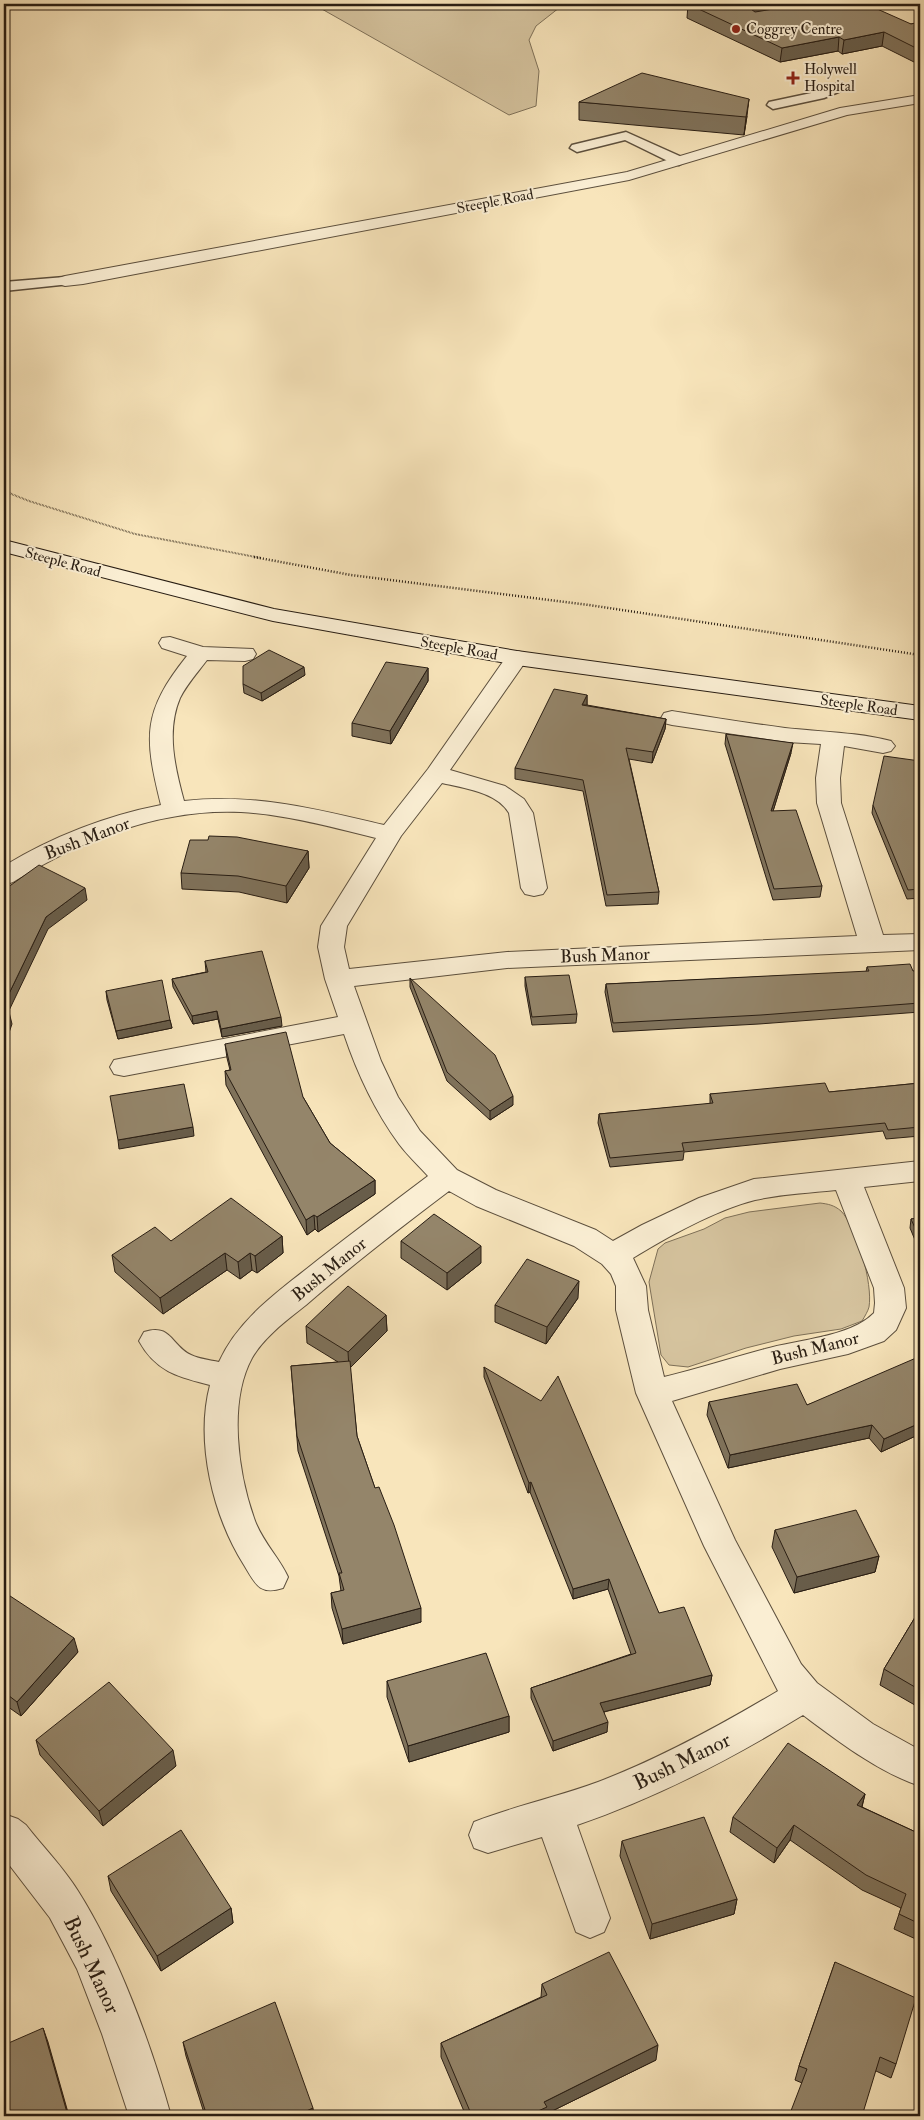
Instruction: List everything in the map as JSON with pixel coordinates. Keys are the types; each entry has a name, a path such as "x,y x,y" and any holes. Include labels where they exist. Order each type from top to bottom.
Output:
{"street":[{"name":"Steeple Road","path":"65,281 629,176 844,111 920,99"},
{"name":"Steeple Road","path":"4,546 273,615 517,658 920,713"},
{"path":"170,643 201,653 245,654"},
{"path":"174,810 165,772 161,741 163,716 169,698 201,653"},
{"path":"517,658 436,774 390,834 334,926 331,947 338,979 353,1023 367,1061 397,1119 410,1138 447,1177 486,1198 585,1238 613,1256 624,1269 631,1286 632,1310 652,1393 683,1465 748,1601 788,1676 804,1694 860,1736 920,1769"},
{"path":"672,718 787,735 834,738 883,746"},
{"path":"834,738 827,768 826,786 829,803 873,945"},
{"path":"436,774 494,790 510,797 515,802 521,813 534,888"},
{"name":"Bush Manor","path":"4,877 40,855 73,839 174,810 230,805 267,808 390,834"},
{"name":"Bush Manor","path":"338,979 507,960 920,942"},
{"path":"124,1067 353,1023"},
{"path":"613,1256 658,1229 720,1200 744,1192 767,1187 920,1172"},
{"name":"Bush Manor","path":"271,1577 238,1520 231,1496 222,1445 222,1416 229,1377 240,1352 255,1333 275,1314 342,1258 447,1177"},
{"name":"Bush Manor","path":"652,1393 690,1384 778,1357 864,1337 880,1328 892,1307 889,1288 846,1179"},
{"path":"155,1341 181,1365 229,1377"},
{"name":"Bush Manor","path":"488,1835 554,1815 614,1793 700,1754 757,1724 804,1694"},
{"path":"554,1815 590,1918"},
{"name":"Bush Manor","path":"4,1832 12,1838 63,1903 91,1955 113,2006 150,2116"}],"lane":[{"path":"773,104 820,95 839,87"},
{"path":"795,100 828,116"},
{"path":"577,148 626,136 679,161"},
{"path":"4,287 65,281"}],"path":[{"path":"4,490 29,501 135,534 351,575 589,605 920,655"}],"shaded area":[{"path":"313,4 564,4 536,26 529,40 539,71 536,106 509,115"},
{"path":"820,1203 831,1205 841,1211 858,1242 866,1271 870,1297 869,1309 862,1321 841,1329 794,1336 746,1348 688,1367 669,1365 661,1355 649,1282 658,1249 665,1243 704,1229 725,1218 749,1212"}],"building":[{"path":"688,4 753,4 748,7 755,12 804,4 866,4 911,24 920,22 920,50 884,32 844,40 839,37 782,48"},
{"path":"642,73 749,99 746,117 579,102"},
{"path":"269,650 304,667 261,693 243,684 243,666"},
{"path":"386,662 428,668 390,731 352,723"},
{"path":"554,689 587,695 582,705 666,719 653,752 626,748 659,892 607,895 583,780 515,768"},
{"path":"726,734 793,743 771,811 796,810 822,886 774,889"},
{"path":"884,756 920,761 920,889 908,890 873,805"},
{"path":"209,836 237,837 308,851 286,886 238,876 181,873 190,840 208,840"},
{"path":"39,865 85,888 46,917 4,1004 4,890"},
{"path":"262,951 281,1017 221,1029 217,1011 192,1016 172,979 208,972 205,961"},
{"path":"910,964 913,971 920,971 920,1003 761,1015 613,1023 606,984 869,971 867,967"},
{"path":"569,975 577,1014 532,1017 525,977"},
{"path":"410,978 495,1055 513,1096 490,1111 447,1072"},
{"path":"162,980 170,1020 116,1031 106,991"},
{"path":"4,1012 9,1012 4,1028"},
{"path":"286,1032 303,1097 330,1143 375,1180 317,1217 314,1215 306,1220 225,1071 231,1070 225,1044"},
{"path":"825,1083 829,1092 920,1083 920,1127 888,1130 885,1123 682,1143 684,1151 610,1158 599,1114 713,1103 710,1094"},
{"path":"184,1084 193,1127 118,1140 110,1096"},
{"path":"231,1198 282,1236 255,1256 250,1253 238,1262 225,1253 160,1298 112,1255 155,1227 171,1241"},
{"path":"434,1214 481,1246 447,1273 401,1241"},
{"path":"920,1218 920,1239 911,1219"},
{"path":"527,1259 579,1281 547,1327 495,1305"},
{"path":"348,1286 386,1315 348,1352 306,1326"},
{"path":"916,1358 920,1364 920,1423 884,1439 872,1425 730,1455 709,1402 797,1384 807,1405"},
{"path":"350,1361 357,1436 375,1488 379,1487 394,1525 421,1608 342,1629 331,1593 344,1590 339,1573 342,1573 297,1436 291,1366"},
{"path":"484,1367 541,1401 558,1376 659,1613 684,1607 712,1675 600,1703 608,1722 553,1741 531,1688 636,1653 609,1579 573,1589"},
{"path":"856,1510 879,1556 797,1577 775,1530"},
{"path":"4,1592 74,1638 17,1702 4,1692"},
{"path":"920,1609 920,1690 884,1669"},
{"path":"486,1653 509,1716 408,1746 387,1681"},
{"path":"109,1682 173,1750 99,1811 36,1740"},
{"path":"788,1743 865,1794 857,1805 920,1834 920,1924 899,1914 906,1894 866,1875 794,1825 777,1848 733,1817"},
{"path":"704,1817 737,1899 652,1924 622,1841"},
{"path":"181,1830 231,1908 157,1956 108,1876"},
{"path":"609,1952 658,2045 544,2102 547,2107 527,2116 472,2116 441,2043 547,1995 542,1984"},
{"path":"835,1962 916,1998 896,2064 880,2057 862,2116 789,2116 807,2069 799,2066"},
{"path":"275,2002 313,2108 295,2116 207,2116 183,2042"},
{"path":"43,2028 68,2116 4,2116 4,2045"}],"place":[{"name":"Coggrey Centre","path":"736,29"},
{"name":"Holywell Hospital","path":"793,78"}]}
